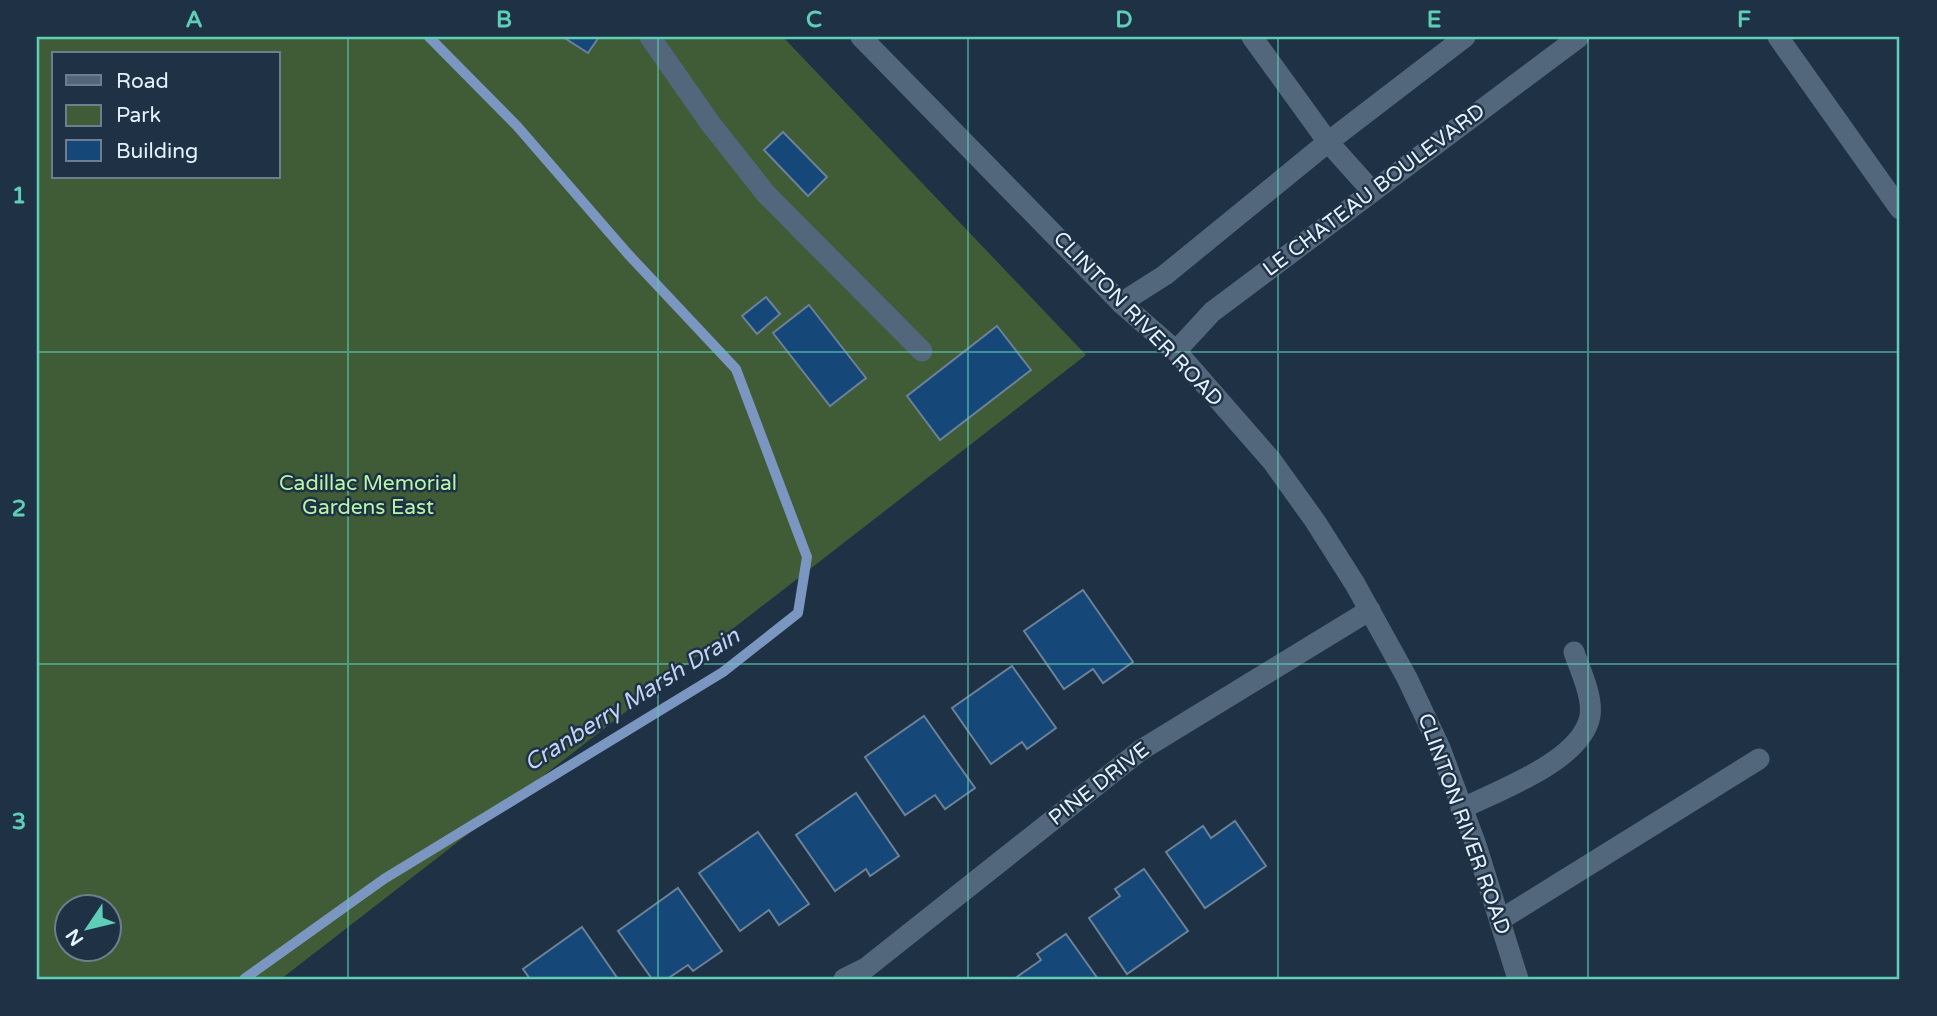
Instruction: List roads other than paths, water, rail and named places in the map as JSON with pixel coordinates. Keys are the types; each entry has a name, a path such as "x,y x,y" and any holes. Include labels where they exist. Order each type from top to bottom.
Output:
{"street":[{"path":"650,37 710,123 766,194 922,351"},
{"name":"CLINTON RIVER ROAD","path":"861,37 1121,303 1176,351 1272,461 1315,521 1370,610 1407,678 1440,748 1518,979"},
{"path":"1252,37 1328,142 1372,191"},
{"path":"1121,303 1165,275 1328,142 1465,37"},
{"name":"LE CHATEAU BOULEVARD","path":"1176,351 1212,312 1579,37"},
{"path":"1779,37 1899,204"},
{"name":"PINE DRIVE","path":"844,979 866,968 1140,750 1370,610"},
{"path":"1461,809 1544,768 1578,740 1590,716 1588,695 1574,652"},
{"path":"1500,920 1759,759"}],"waterway":[{"name":"Cranberry Marsh Drain","path":"244,979 384,879 723,672 798,613 807,557 736,369 628,254 517,126 429,37"}],"park label":[{"name":"Cadillac Memorial Gardens East","path":"368,495"}]}
